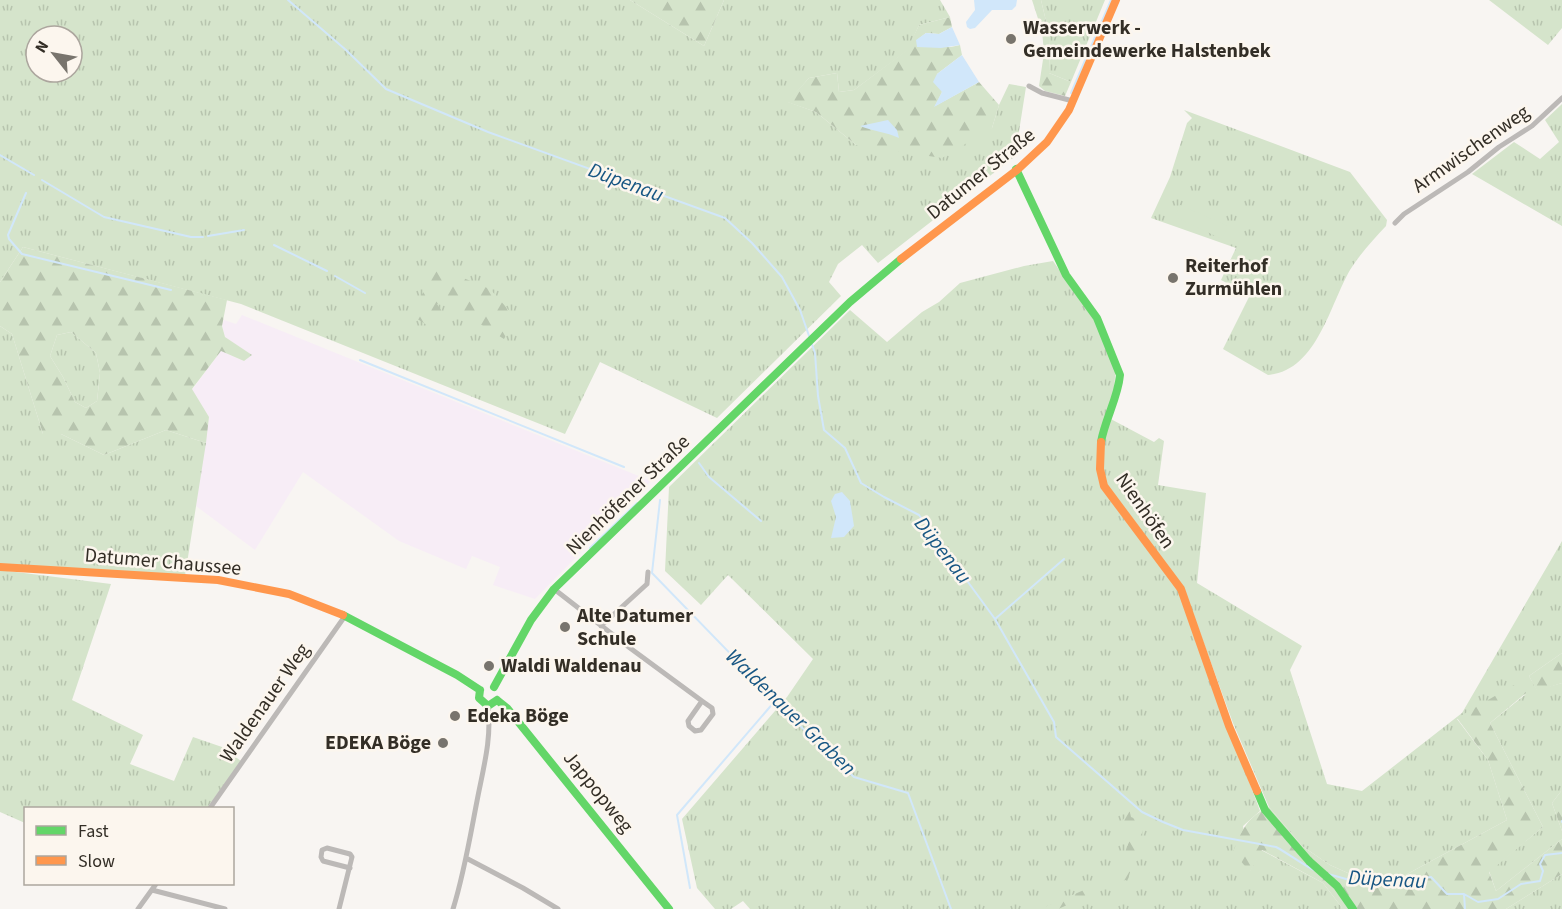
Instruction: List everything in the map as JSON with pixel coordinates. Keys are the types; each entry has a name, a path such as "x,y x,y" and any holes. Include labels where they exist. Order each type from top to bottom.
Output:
{"street":[{"name":"Datumer Straße","path":"807,343 882,274 1049,142 1073,102 1116,0"},
{"path":"1029,86 1042,93 1073,102"},
{"name":"Armwischenweg","path":"1395,223 1404,214 1532,126 1562,98"},
{"name":"Nienhöfen","path":"1016,169 1066,275 1097,318 1120,375 1119,385 1101,440 1100,469 1104,486 1182,589 1229,726 1265,810 1309,861 1328,877 1353,909"},
{"name":"Nienhöfener Straße","path":"494,687 531,620 554,589 807,343"},
{"name":"Datumer Chaussee","path":"0,567 218,580 301,597 345,616 457,675 480,690"},
{"path":"601,626 647,584 648,572"},
{"path":"554,589 712,708 713,714 701,730 696,731 689,726 688,721 702,701"},
{"name":"Waldenauer Weg","path":"211,807 345,616"},
{"path":"484,687 494,687 498,693 497,700 488,706 479,700 478,695 484,687"},
{"name":"Jappopweg","path":"497,700 507,708 566,779 669,909"},
{"path":"453,909 466,858 489,744 488,706"},
{"path":"339,909 350,868 352,857 350,854 327,848 322,850 323,861 350,868"},
{"path":"466,858 558,909"},
{"path":"138,909 155,885"},
{"path":"152,890 225,909"}],"shaded area":[{"path":"242,315 651,481 535,599 493,585 500,567 472,556 466,569 399,541 303,472 255,550 196,506 209,417 192,390 221,351 244,361 251,355 225,337 222,326 224,320 236,324"}],"green space":[{"path":"0,0 630,0 704,46 724,0 940,0 950,17 919,25 908,50 854,90 839,92 837,73 809,78 788,102 816,112 856,145 992,128 1009,84 1026,87 1017,144 1018,154 878,263 862,245 838,264 829,282 841,296 717,418 600,362 565,434 241,304 23,247 0,282"},
{"path":"630,0 724,0 704,46"},
{"path":"1032,0 1041,0 1050,38 1049,73 1071,82 1065,96 1045,91 1039,86 1044,53 1042,31"},
{"path":"1041,0 1105,0 1071,82 1049,73 1050,38"},
{"path":"1489,0 1562,0 1562,28 1548,45"},
{"path":"950,17 952,27 939,34 926,33 917,40 918,47 960,45 962,55 937,74 942,92 935,106 979,82 999,105 992,128 942,158 856,145 816,112 787,102 809,78 837,73 839,92 854,90 907,50 919,25"},
{"path":"1562,104 1562,226 1472,174 1514,142 1540,159 1559,142 1545,120"},
{"path":"1184,110 1350,172 1387,220 1386,226 1350,270 1320,334 1310,349 1299,362 1285,371 1268,375 1223,349 1250,295 1221,280 1236,248 1151,218 1170,177 1187,123 1192,118"},
{"path":"1180,205 1228,226 1222,239 1175,217"},
{"path":"23,247 227,300 222,326 225,337 252,355 244,361 221,351 192,389 209,417 206,443 166,430 104,455 61,434 43,434 12,334 0,326 0,282","holes":["71,332 96,353 100,373 97,401 86,408 75,402 50,356 57,335"]},
{"path":"1053,261 1094,320 1116,363 1114,391 1107,417 1154,442 1159,438 1164,441 1158,485 1206,493 1197,583 1302,646 1290,670 1327,784 1362,791 1462,713 1562,541 1562,653 1529,676 1537,690 1562,683 1562,790 1552,803 1562,831 1562,839 1496,891 1489,871 1543,827 1490,723 1526,694 1457,719 1488,760 1507,820 1398,879 1359,878 1330,865 1302,846 1269,807 1233,723 1199,630 1194,633 1260,811 1243,826 1250,871 1261,850 1323,883 1343,909 750,909 743,901 731,909 715,909 697,888 682,819 787,697 813,659 728,575 701,605 665,571 669,487 850,310 887,342 960,283 1024,266"},
{"path":"427,263 490,289 515,317 504,339 451,306 437,304 445,316 430,327 408,313 426,289"},
{"path":"0,326 12,334 43,434 61,434 104,455 166,430 206,443 185,576 0,565"},
{"path":"71,332 96,353 100,373 97,401 86,408 75,402 50,356 57,335"},
{"path":"0,570 111,584 72,700 143,735 130,764 174,781 193,737 222,747 241,761 208,807 24,807 24,823 0,812"},
{"path":"1562,653 1562,683 1537,691 1529,676"},
{"path":"1519,682 1526,693 1490,723 1543,827 1489,872 1496,891 1562,839 1562,874 1506,909 1343,909 1323,883 1262,850 1250,872 1233,852 1250,820 1269,807 1302,846 1330,865 1359,878 1398,879 1507,820 1488,760 1457,718"},
{"path":"1562,790 1562,831 1552,803"},
{"path":"1128,793 1134,799 1129,808 1131,817 1145,823 1128,879 1058,909 1040,909 1121,874 1129,840 1135,828 1118,826 1126,816 1124,797"},
{"path":"1562,874 1562,909 1506,909"}],"water":[{"path":"974,0 1017,0 1012,10 992,10 975,28 970,29 966,22 975,10"},
{"path":"952,27 960,45 941,48 917,47 916,40 926,33 939,34"},
{"path":"962,55 979,82 934,107 942,92 933,82 937,74"},
{"path":"888,120 897,130 899,138 860,126"},
{"path":"842,492 850,501 854,526 844,537 831,538 836,517 831,501 835,494"}],"waterway":[{"name":"Düpenau","path":"288,0 346,50 386,89 488,132 725,218 752,243 782,277 800,310 815,353 818,396 824,430 845,448 861,483 919,515 995,619 1054,722 1056,737 1142,812 1183,830 1276,847 1314,870"},
{"path":"1071,93 1111,0"},
{"path":"0,155 34,175"},
{"path":"42,180 104,217 191,237 203,237"},
{"path":"26,193 8,235 22,254 171,290"},
{"path":"208,236 244,230"},
{"path":"274,245 327,271"},
{"path":"335,276 365,293"},
{"name":"Waldenauer Graben","path":"360,360 624,467"},
{"path":"699,463 709,477 761,521"},
{"name":"Waldenauer Graben","path":"660,500 652,573 816,742 854,777 908,793 951,909"},
{"path":"590,548 637,503"},
{"path":"995,619 1064,559"},
{"path":"690,888 677,815 775,701"},
{"name":"Düpenau","path":"1328,874 1357,882 1402,881 1431,877 1447,894 1464,894 1478,902 1498,899 1521,884 1540,881 1543,871 1540,864 1545,855 1562,853"},
{"path":"1464,894 1465,909"}],"traffic: fast":[{"path":"1016,169 1066,275 1097,318 1120,375 1101,442"},
{"path":"494,687 531,620 554,589 850,302 901,259"},
{"path":"343,615 457,675 480,690"},
{"path":"480,690 479,698 488,706 497,700"},
{"path":"497,700 507,708 669,909"},
{"path":"1257,791 1265,810 1309,861 1337,886 1353,909"}],"traffic: slow":[{"path":"901,259 1017,170 1047,142 1069,110 1116,0"},
{"path":"1101,442 1100,469 1104,486 1181,589 1229,726 1257,791"},
{"path":"0,567 218,580 289,594 343,615"}],"place":[{"name":"Wasserwerk - Gemeindewerke Halstenbek","path":"1011,39"},
{"name":"Reiterhof Zurmühlen","path":"1173,278"},
{"name":"Alte Datumer Schule","path":"565,627"},
{"name":"Waldi Waldenau","path":"489,666"},
{"name":"Edeka Böge","path":"455,716"},
{"name":"EDEKA Böge","path":"443,743"}]}
